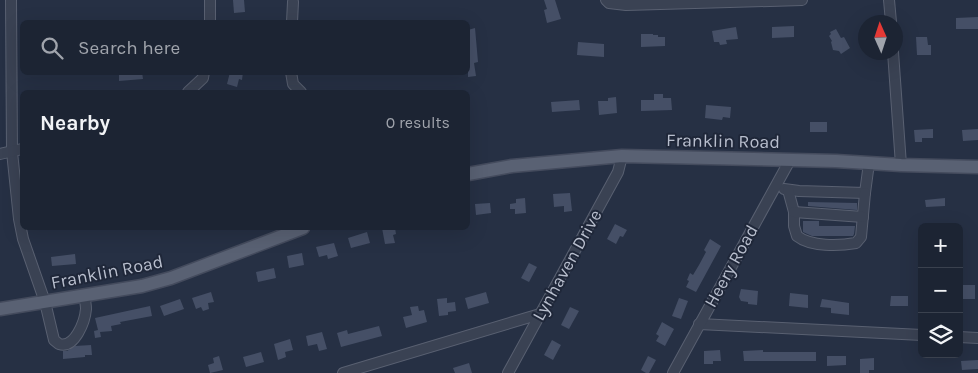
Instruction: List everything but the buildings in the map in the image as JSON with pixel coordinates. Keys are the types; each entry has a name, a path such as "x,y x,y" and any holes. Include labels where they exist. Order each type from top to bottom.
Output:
{"main road":[{"name":"Franklin Road","path":"470,174 512,166 622,156 978,167"},
{"name":"Franklin Road","path":"0,309 142,286 171,278 298,230"}],"street":[{"path":"10,0 20,224"},
{"path":"210,0 210,20"},
{"path":"606,0 610,3 635,4 802,0"},
{"path":"889,0 890,15"},
{"path":"292,20 293,2"},
{"path":"894,60 901,166"},
{"path":"190,90 203,78 204,75"},
{"path":"292,75 293,84 299,90"},
{"path":"0,154 17,150"},
{"name":"Lynhaven Drive","path":"508,373 618,172 622,156"},
{"name":"Heery Road","path":"673,373 790,160"},
{"path":"788,190 794,212 795,232 800,238 806,242 839,245 856,243 861,237 864,193 869,163"},
{"path":"776,186 788,190 864,193"},
{"path":"794,212 863,217"},
{"path":"21,230 45,302 54,340 63,346 72,342 80,328 86,309 84,296"},
{"path":"343,373 540,314"},
{"path":"699,324 918,335"},
{"path":"963,337 978,338"}]}
